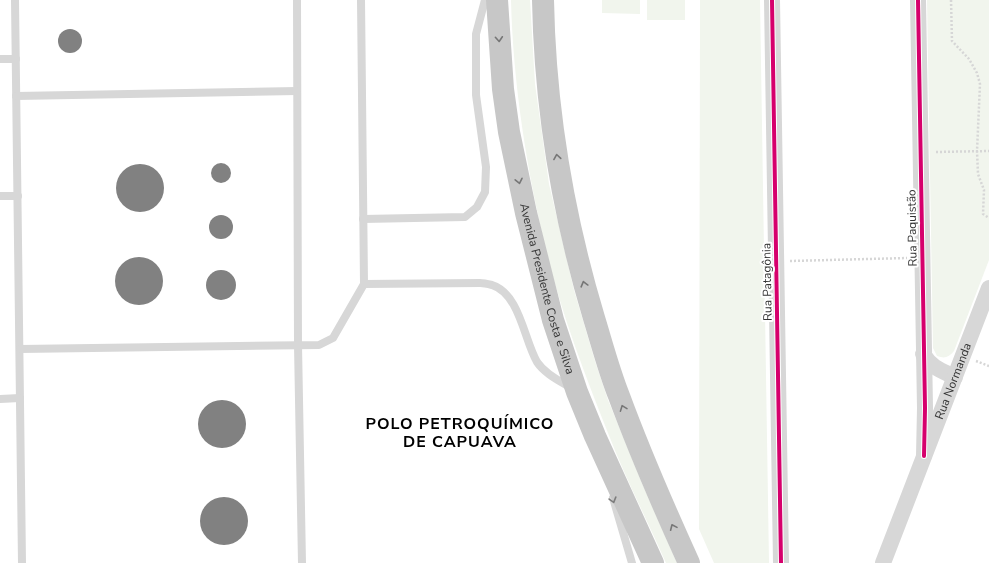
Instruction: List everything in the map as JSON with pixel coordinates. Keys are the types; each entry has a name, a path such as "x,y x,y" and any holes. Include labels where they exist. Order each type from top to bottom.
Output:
{"highway":[{"name":"Avenida Presidente Costa e Silva","path":"497,0 503,89 509,132 518,180 554,320 577,392 594,436 653,563"},
{"path":"543,0 544,44 553,131 567,218 578,262 618,395 651,479 689,563"}],"street":[{"name":"Rua Patagônia","path":"772,0 781,563"},
{"name":"Rua Paquistão","path":"918,0 924,456"},
{"name":"Rua Normanda","path":"882,563 989,288"},
{"path":"923,354 928,362 935,368 955,377"}],"lane":[{"path":"15,0 22,563"},
{"path":"296,0 298,345 302,563"},
{"path":"20,349 319,345 333,338 364,284 361,0"},
{"path":"363,218 465,217 477,207 485,192 486,167 476,95 476,34 484,0"},
{"path":"0,59 16,59"},
{"path":"16,96 297,91"},
{"path":"0,196 18,196"},
{"path":"364,284 480,283 493,285 504,293 511,301 531,350 538,363 548,374 577,392"},
{"path":"0,399 20,398"},
{"path":"594,436 632,563"}],"path":[{"path":"951,0 952,41 969,58 977,73 980,84 977,151 978,174 984,190 983,214 989,218"},
{"path":"921,152 989,151"},
{"path":"776,261 922,258"}],"shaded area":[{"path":"511,0 530,0 535,84 549,184 574,290 608,400 677,563 666,563 629,482 574,345 553,277 533,192 522,128 512,32"},
{"path":"602,0 640,0 640,14 602,13"},
{"path":"647,0 685,0 685,20 647,20"},
{"path":"700,0 760,0 769,563 714,563 699,529"},
{"path":"927,0 989,0 989,260 954,351 949,356 945,357 937,356 933,348"}],"building":[{"path":"70,29 79,32 82,41 79,50 70,53 61,50 58,41 61,32"},
{"path":"221,163 228,166 231,173 228,180 221,183 214,180 211,173 214,166"},
{"path":"140,164 149,166 157,171 162,179 164,188 162,197 157,205 149,210 140,212 131,210 123,205 118,197 116,188 118,179 123,171 131,166"},
{"path":"221,215 230,218 233,227 230,236 221,239 212,236 209,227 212,218"},
{"path":"139,257 148,259 156,264 161,272 163,281 161,290 156,298 148,303 139,305 130,303 122,298 117,290 115,281 117,272 122,264 130,259"},
{"path":"221,270 232,274 236,285 232,296 221,300 210,296 206,285 210,274"},
{"path":"222,400 231,402 239,407 244,415 246,424 244,433 239,441 231,446 222,448 213,446 205,441 200,433 198,424 200,415 205,407 213,402"},
{"path":"224,497 233,499 241,504 246,512 248,521 246,530 241,538 233,543 224,545 215,543 207,538 202,530 200,521 202,512 207,504 215,499"}],"cycle path":[{"path":"772,0 781,563"},
{"path":"918,0 925,408 924,456"}],"district":[{"name":"POLO PETROQUÍMICO DE CAPUAVA","path":"460,433"}]}
